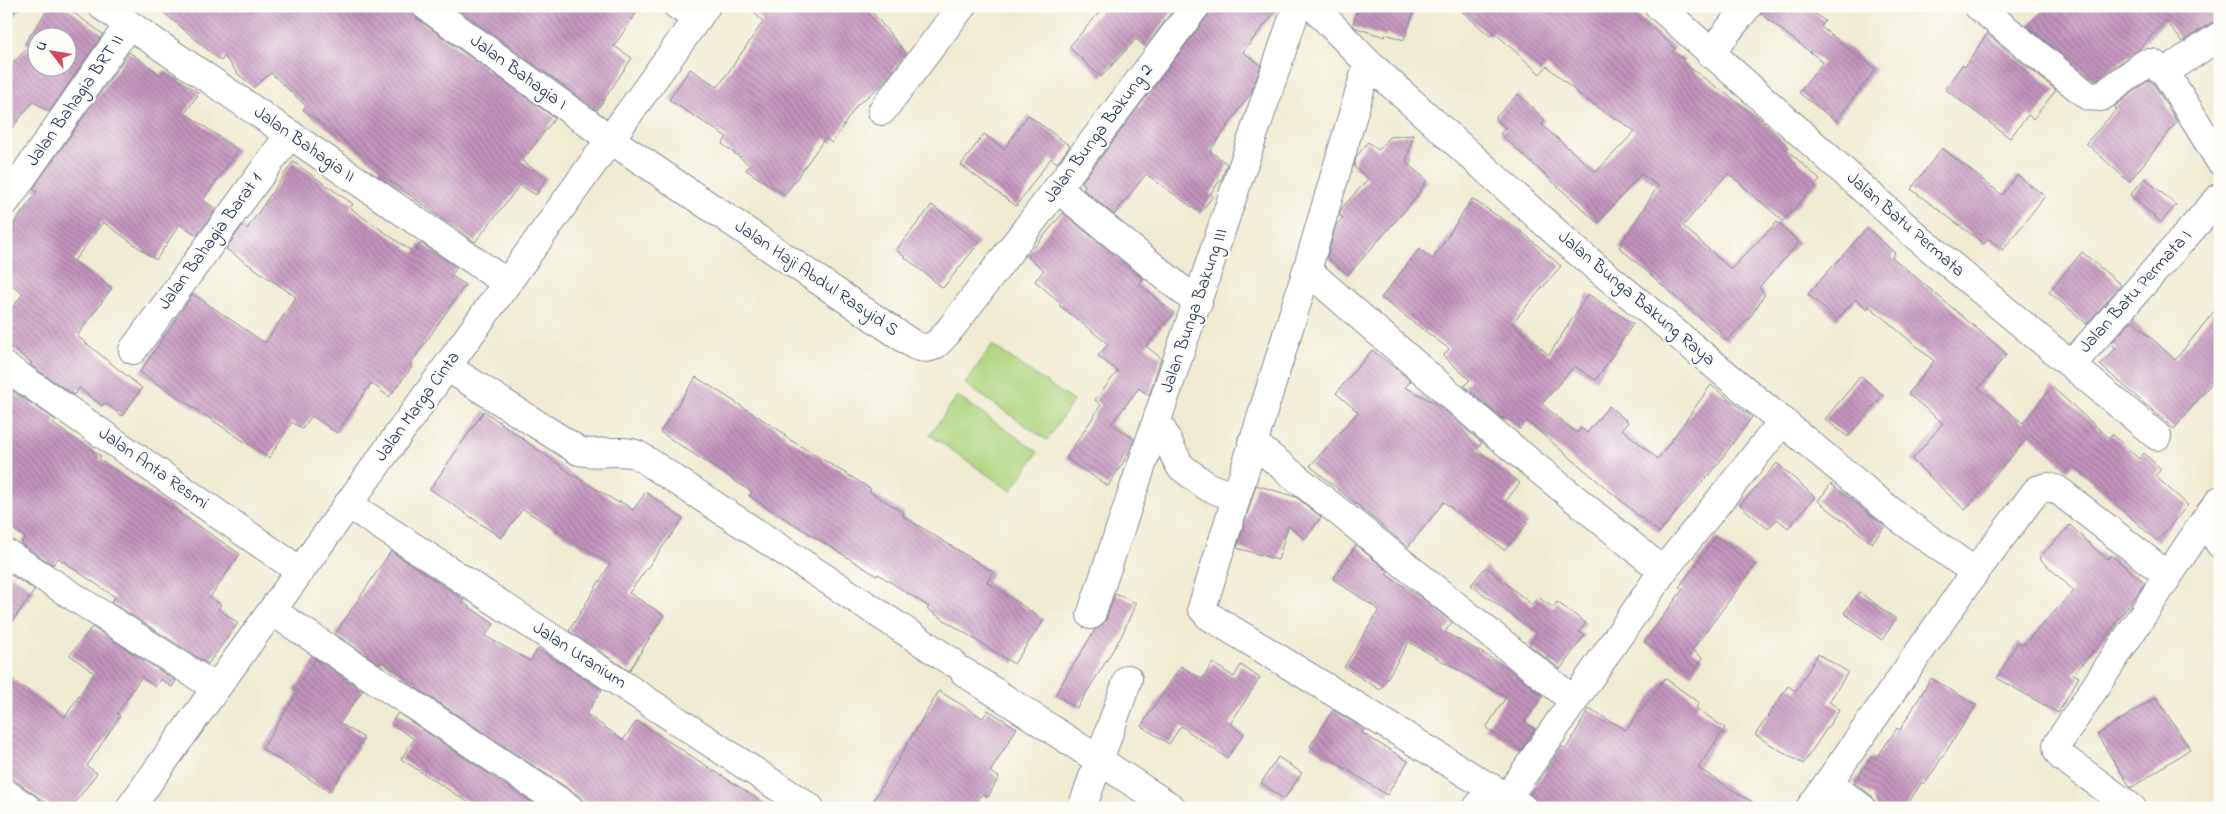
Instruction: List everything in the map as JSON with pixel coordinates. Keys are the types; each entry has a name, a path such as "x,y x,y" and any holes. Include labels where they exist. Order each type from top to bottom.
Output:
{"street":[{"name":"Jalan Bahagia II","path":"102,6 507,283"},
{"name":"Jalan Bahagia I","path":"426,6 610,139"},
{"path":"882,112 962,6"},
{"name":"Jalan Bunga Bakung 2","path":"1002,261 1196,6"},
{"name":"Jalan Bunga Bakung III","path":"1091,615 1158,422 1297,6"},
{"name":"Jalan Batu Permata","path":"1658,6 1917,237 2157,436"},
{"path":"1710,53 1748,6"},
{"path":"1978,6 2088,96 2101,98 2146,63 2152,63 2164,72 2220,161"},
{"name":"Jalan Marga Cinta","path":"130,808 610,139 694,10"},
{"name":"Jalan Bunga Bakung Raya","path":"1324,11 1368,62 1572,247 1899,518 1975,572"},
{"name":"Jalan Bahagia BRT II","path":"6,202 128,24"},
{"path":"2164,72 2220,36"},
{"path":"1368,62 1307,270 1204,598 1202,608 1209,616 1500,800 1663,571 1783,421"},
{"name":"Jalan Bahagia Barat 1","path":"133,350 290,134"},
{"name":"Jalan Haji Abdul Rasyid S","path":"610,139 906,340 924,349 933,347 946,334 1002,261"},
{"path":"1058,189 1198,303"},
{"name":"Jalan Batu Permata I","path":"2072,364 2220,197"},
{"path":"1307,270 1492,430 1663,571"},
{"name":"Jalan Anta Resmi","path":"6,367 300,571"},
{"path":"447,367 579,451 592,454 629,452 638,455 1172,808"},
{"path":"1158,422 1180,466 1208,487 1235,497"},
{"path":"1252,442 1573,700"},
{"path":"1810,808 1975,572 2037,490 2048,487 2058,490 2167,575"},
{"name":"Jalan Uranium","path":"348,504 810,808"},
{"path":"2212,510 2220,544"},
{"path":"2132,808 2062,757 2058,752 2057,745 2167,575 2212,510"},
{"path":"6,552 216,688"},
{"path":"272,610 569,808"},
{"path":"1082,808 1128,679"},
{"path":"1828,782 1862,808"},
{"path":"6,794 27,808"}],"green space":[{"path":"992,345 1073,401 1047,440 965,384"},
{"path":"957,396 1038,452 1011,491 930,435"}],"building":[{"path":"50,6 64,6 103,34 78,70 78,28 35,28"},
{"path":"156,6 411,6 417,19 555,118 522,161 547,178 536,195 520,185 475,242 377,172 380,168 303,110 306,106 271,73 254,87 239,75 224,56 221,61"},
{"path":"461,6 641,6 614,46 632,58 597,110 459,10"},
{"path":"749,6 867,6 906,53 883,84 857,105 832,143 825,138 785,195 746,170 750,165 722,144 727,137 669,100 690,69 718,87 763,22"},
{"path":"1105,6 1176,6 1146,47 1136,39 1101,77 1069,47"},
{"path":"1211,6 1280,6 1243,52 1261,65 1251,93 1210,151 1227,164 1222,178 1210,194 1213,196 1200,213 1146,174 1114,215 1083,189 1086,185 1082,182 1208,15"},
{"path":"1358,6 1416,6 1404,40 1386,34 1385,37 1356,28 1353,25"},
{"path":"1456,6 1626,6 1675,48 1672,52 1684,59 1682,62 1762,120 1788,147 1786,149 1820,180 1783,221 1728,173 1683,226 1731,269 1777,222 1799,242 1759,288 1765,294 1751,316 1726,341 1619,247 1658,186 1641,174 1598,223 1500,134 1505,128 1495,118 1518,94 1545,120 1542,125 1596,172 1635,131 1582,97 1547,66 1540,74 1494,32 1490,36"},
{"path":"1763,6 1805,6 1825,21 1821,27 1876,69 1836,121 1799,93 1823,62 1761,14"},
{"path":"2047,6 2220,6 2220,20 2211,23 2182,42 2166,20 2137,51 2094,81 2027,26"},
{"path":"1987,34 2056,90 2033,119 2028,115 2010,138 1945,89 1962,65 1965,67"},
{"path":"28,48 28,78 73,78 49,112 33,101 6,136 6,69"},
{"path":"129,52 161,75 164,70 199,93 185,113 238,150 203,200 216,209 197,235 180,224 156,260 103,222 74,261 112,288 77,336 142,388 122,416 105,403 102,406 79,388 74,395 30,365 32,363 6,344 6,317 23,293 6,281 6,242 15,230 11,228 37,192 33,189"},
{"path":"2149,80 2153,83 2177,122 2129,182 2086,143 2117,109 2114,107"},
{"path":"1028,115 1070,146 1057,163 1051,158 1016,206 961,165 984,134 1004,149"},
{"path":"1413,135 1406,163 1427,180 1415,199 1348,275 1327,257 1336,225 1343,218 1339,215 1341,209 1368,179 1354,167 1356,157 1368,142 1378,150 1389,137"},
{"path":"1942,148 2002,195 2017,175 2045,196 2003,250 1989,239 1984,244 1911,189"},
{"path":"293,162 353,204 350,208 414,253 421,243 457,268 451,275 465,285 410,365 412,367 389,397 371,383 337,433 312,416 302,429 292,422 269,458 140,372 193,294 265,343 296,297 226,249 242,226 247,229"},
{"path":"2145,178 2176,205 2161,222 2130,195"},
{"path":"1472,199 1522,232 1561,266 1512,323 1549,355 1588,294 1633,324 1596,380 1574,366 1542,404 1577,433 1581,428 1587,433 1609,406 1628,422 1622,429 1658,459 1711,385 1752,417 1709,476 1659,533 1527,421 1520,429 1505,417 1502,419 1464,386 1470,380 1443,356 1449,349 1381,298 1419,249 1433,259"},
{"path":"932,205 979,243 943,288 896,250"},
{"path":"1063,213 1143,279 1139,284 1174,313 1146,346 1161,358 1150,393 1148,395 1139,388 1111,424 1134,439 1128,455 1108,486 1066,458 1101,405 1095,400 1118,371 1098,356 1108,344 1059,305 1061,303 1035,281 1044,270 1027,256"},
{"path":"1867,228 1895,253 1892,257 2007,354 1979,388 2023,423 2052,387 2109,438 2112,434 2139,459 2144,453 2161,469 2155,476 2188,505 2157,541 2073,465 2068,470 2030,435 1965,510 1912,460 1943,423 1908,394 1934,361 1869,306 1867,309 1856,299 1837,320 1808,294"},
{"path":"2082,252 2121,285 2087,324 2049,292"},
{"path":"2220,304 2220,373 2174,429 2100,365 2116,348 2111,344 2132,320 2175,360"},
{"path":"1372,350 1411,381 1405,387 1438,405 1482,443 1477,449 1520,483 1505,502 1528,523 1504,550 1444,502 1408,547 1310,466 1358,412 1336,393"},
{"path":"1861,376 1883,395 1848,437 1825,419"},
{"path":"696,377 785,434 784,436 871,489 869,491 904,513 903,516 993,572 987,582 1044,620 1014,664 927,609 929,607 878,574 877,576 749,496 752,492 660,432"},
{"path":"13,391 56,420 53,424 101,456 99,459 240,554 210,597 221,605 218,609 238,623 208,664 111,602 115,597 58,558 53,565 21,544 25,537 6,524 6,401"},
{"path":"484,411 573,475 619,503 620,501 633,510 646,492 683,519 629,593 664,615 629,671 569,631 610,564 523,509 501,538 430,489"},
{"path":"1777,463 1815,497 1788,528 1777,519 1768,529 1740,505"},
{"path":"1831,484 1885,526 1872,543 1818,501"},
{"path":"1256,485 1296,497 1321,517 1305,539 1288,526 1278,560 1237,548"},
{"path":"2070,525 2097,551 2108,559 2111,555 2145,583 2103,641 2073,674 2079,677 2058,713 1997,678 2018,642 2023,645 2074,591 2039,558"},
{"path":"1716,537 1755,566 1692,650 1703,658 1691,675 1644,642 1683,589 1679,587"},
{"path":"1356,545 1388,571 1386,574 1419,596 1452,622 1445,632 1505,666 1543,696 1524,722 1535,729 1521,751 1486,728 1506,697 1409,642 1380,690 1344,667 1379,610 1333,579"},
{"path":"391,551 464,600 462,602 494,624 485,636 530,661 538,649 602,690 586,714 623,740 637,721 772,808 584,808 583,801 578,795 416,688 417,686 382,661 380,664 335,634"},
{"path":"1486,567 1532,605 1538,597 1553,608 1557,602 1586,623 1579,632 1585,635 1560,669 1529,645 1537,634 1471,585"},
{"path":"6,572 35,590 6,630"},
{"path":"1859,592 1896,619 1882,640 1844,613"},
{"path":"1115,594 1136,603 1121,637 1077,708 1055,695 1095,630 1106,620"},
{"path":"92,627 176,681 172,687 160,679 155,687 141,677 117,714 120,716 87,766 97,773 71,808 53,808 6,774 6,675 65,717 94,673 70,655"},
{"path":"1818,654 1848,672 1829,702 1840,709 1803,764 1755,735 1788,686 1796,691"},
{"path":"316,659 363,690 340,723 364,738 330,792 262,749 297,693 294,690"},
{"path":"1213,663 1234,677 1241,665 1260,678 1230,724 1244,734 1227,758 1181,726 1169,744 1141,726 1181,666 1202,679"},
{"path":"1665,678 1699,703 1696,708 1725,728 1698,768 1761,808 1548,808 1537,802 1530,794 1562,746 1566,749 1589,709 1626,730"},
{"path":"1931,678 1976,705 1925,784 1922,782 1905,808 1877,808 1872,796 1854,783 1871,757 1876,759 1897,728 1900,730"},
{"path":"939,691 983,718 988,710 1017,728 990,772 999,777 988,797 982,794 973,808 869,808"},
{"path":"2156,697 2190,749 2131,788 2097,735"},
{"path":"1333,710 1364,729 1362,733 1408,761 1387,795 1310,746"},
{"path":"398,713 540,808 477,808 401,759 414,739 391,723"},
{"path":"1278,757 1302,773 1284,799 1261,783"}],"waterway":[{"path":"6,21 17,6"}]}
